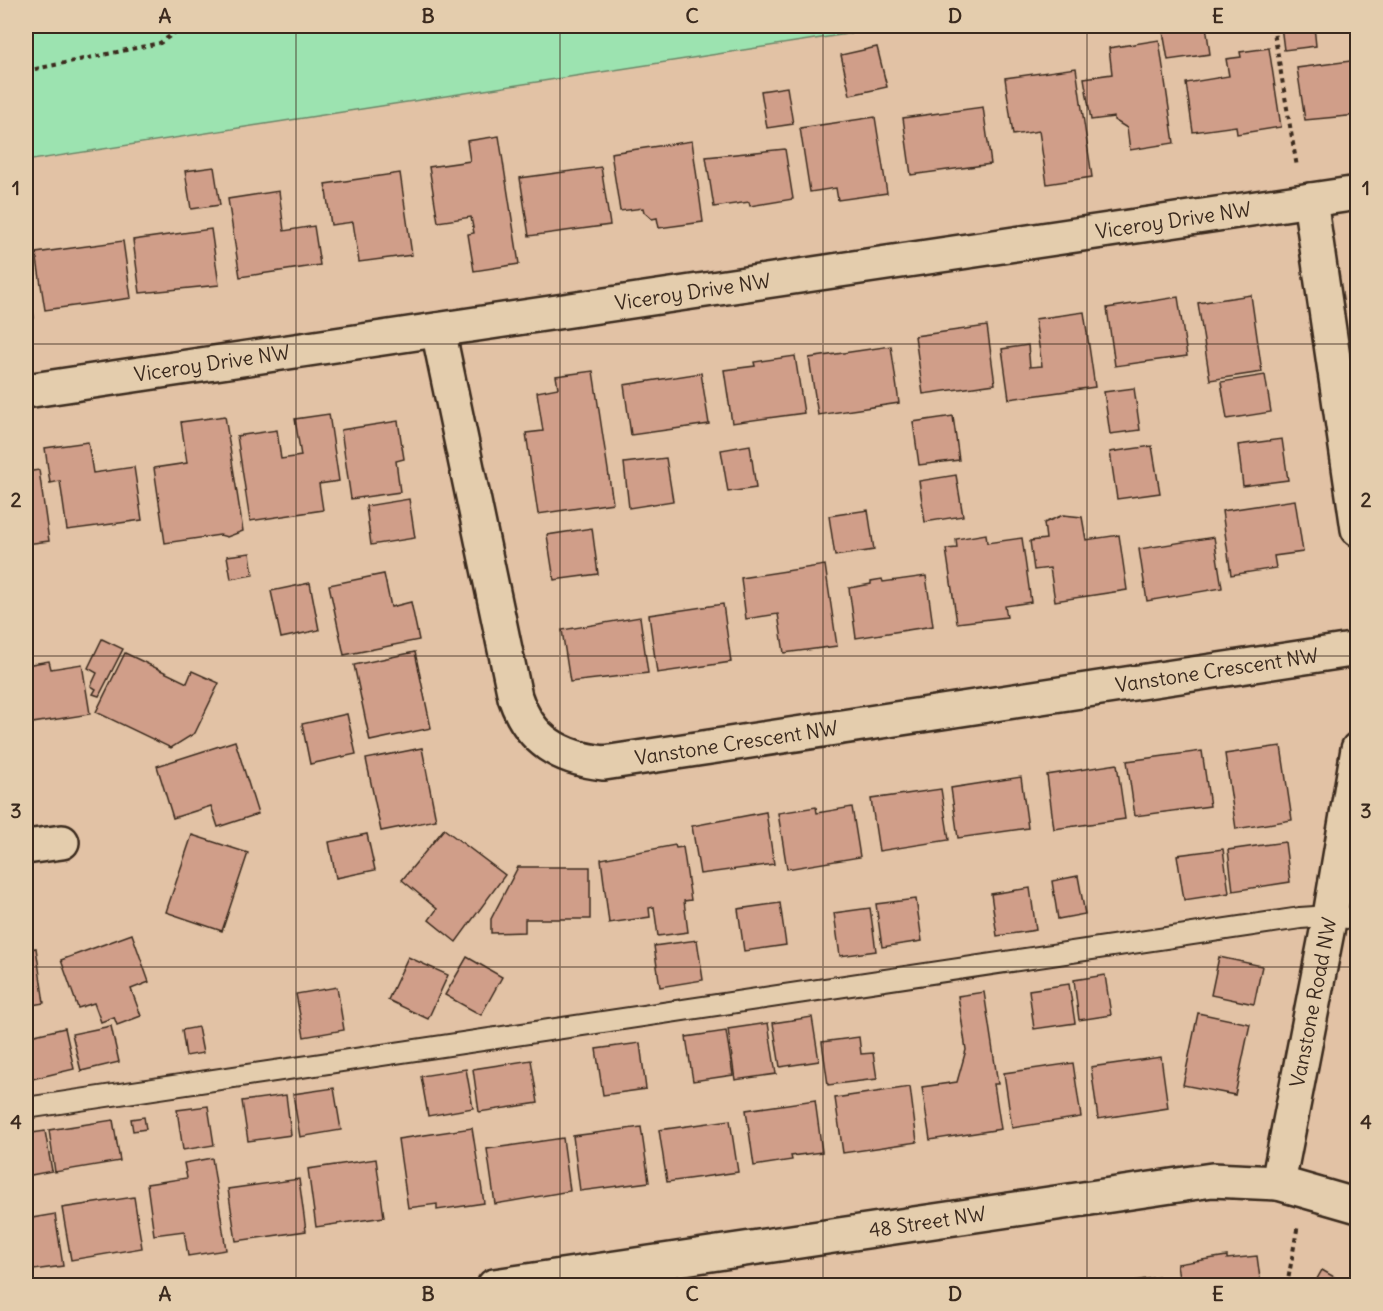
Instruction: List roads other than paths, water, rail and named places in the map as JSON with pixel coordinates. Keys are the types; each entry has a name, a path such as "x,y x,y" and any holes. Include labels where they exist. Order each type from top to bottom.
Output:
{"street":[{"name":"Viceroy Drive NW","path":"26,391 1358,193"},
{"path":"1305,201 1358,529"},
{"name":"Vanstone Crescent NW","path":"438,330 515,697 522,717 534,731 555,750 579,760 604,763 1358,649"},
{"name":"Vanstone Road NW","path":"1292,1187 1344,917 1358,749"},
{"path":"26,847 62,842"},
{"name":"48 Street NW","path":"494,1286 1212,1180 1292,1187 1358,1206"}],"lane":[{"path":"26,1108 1344,917"}]}
